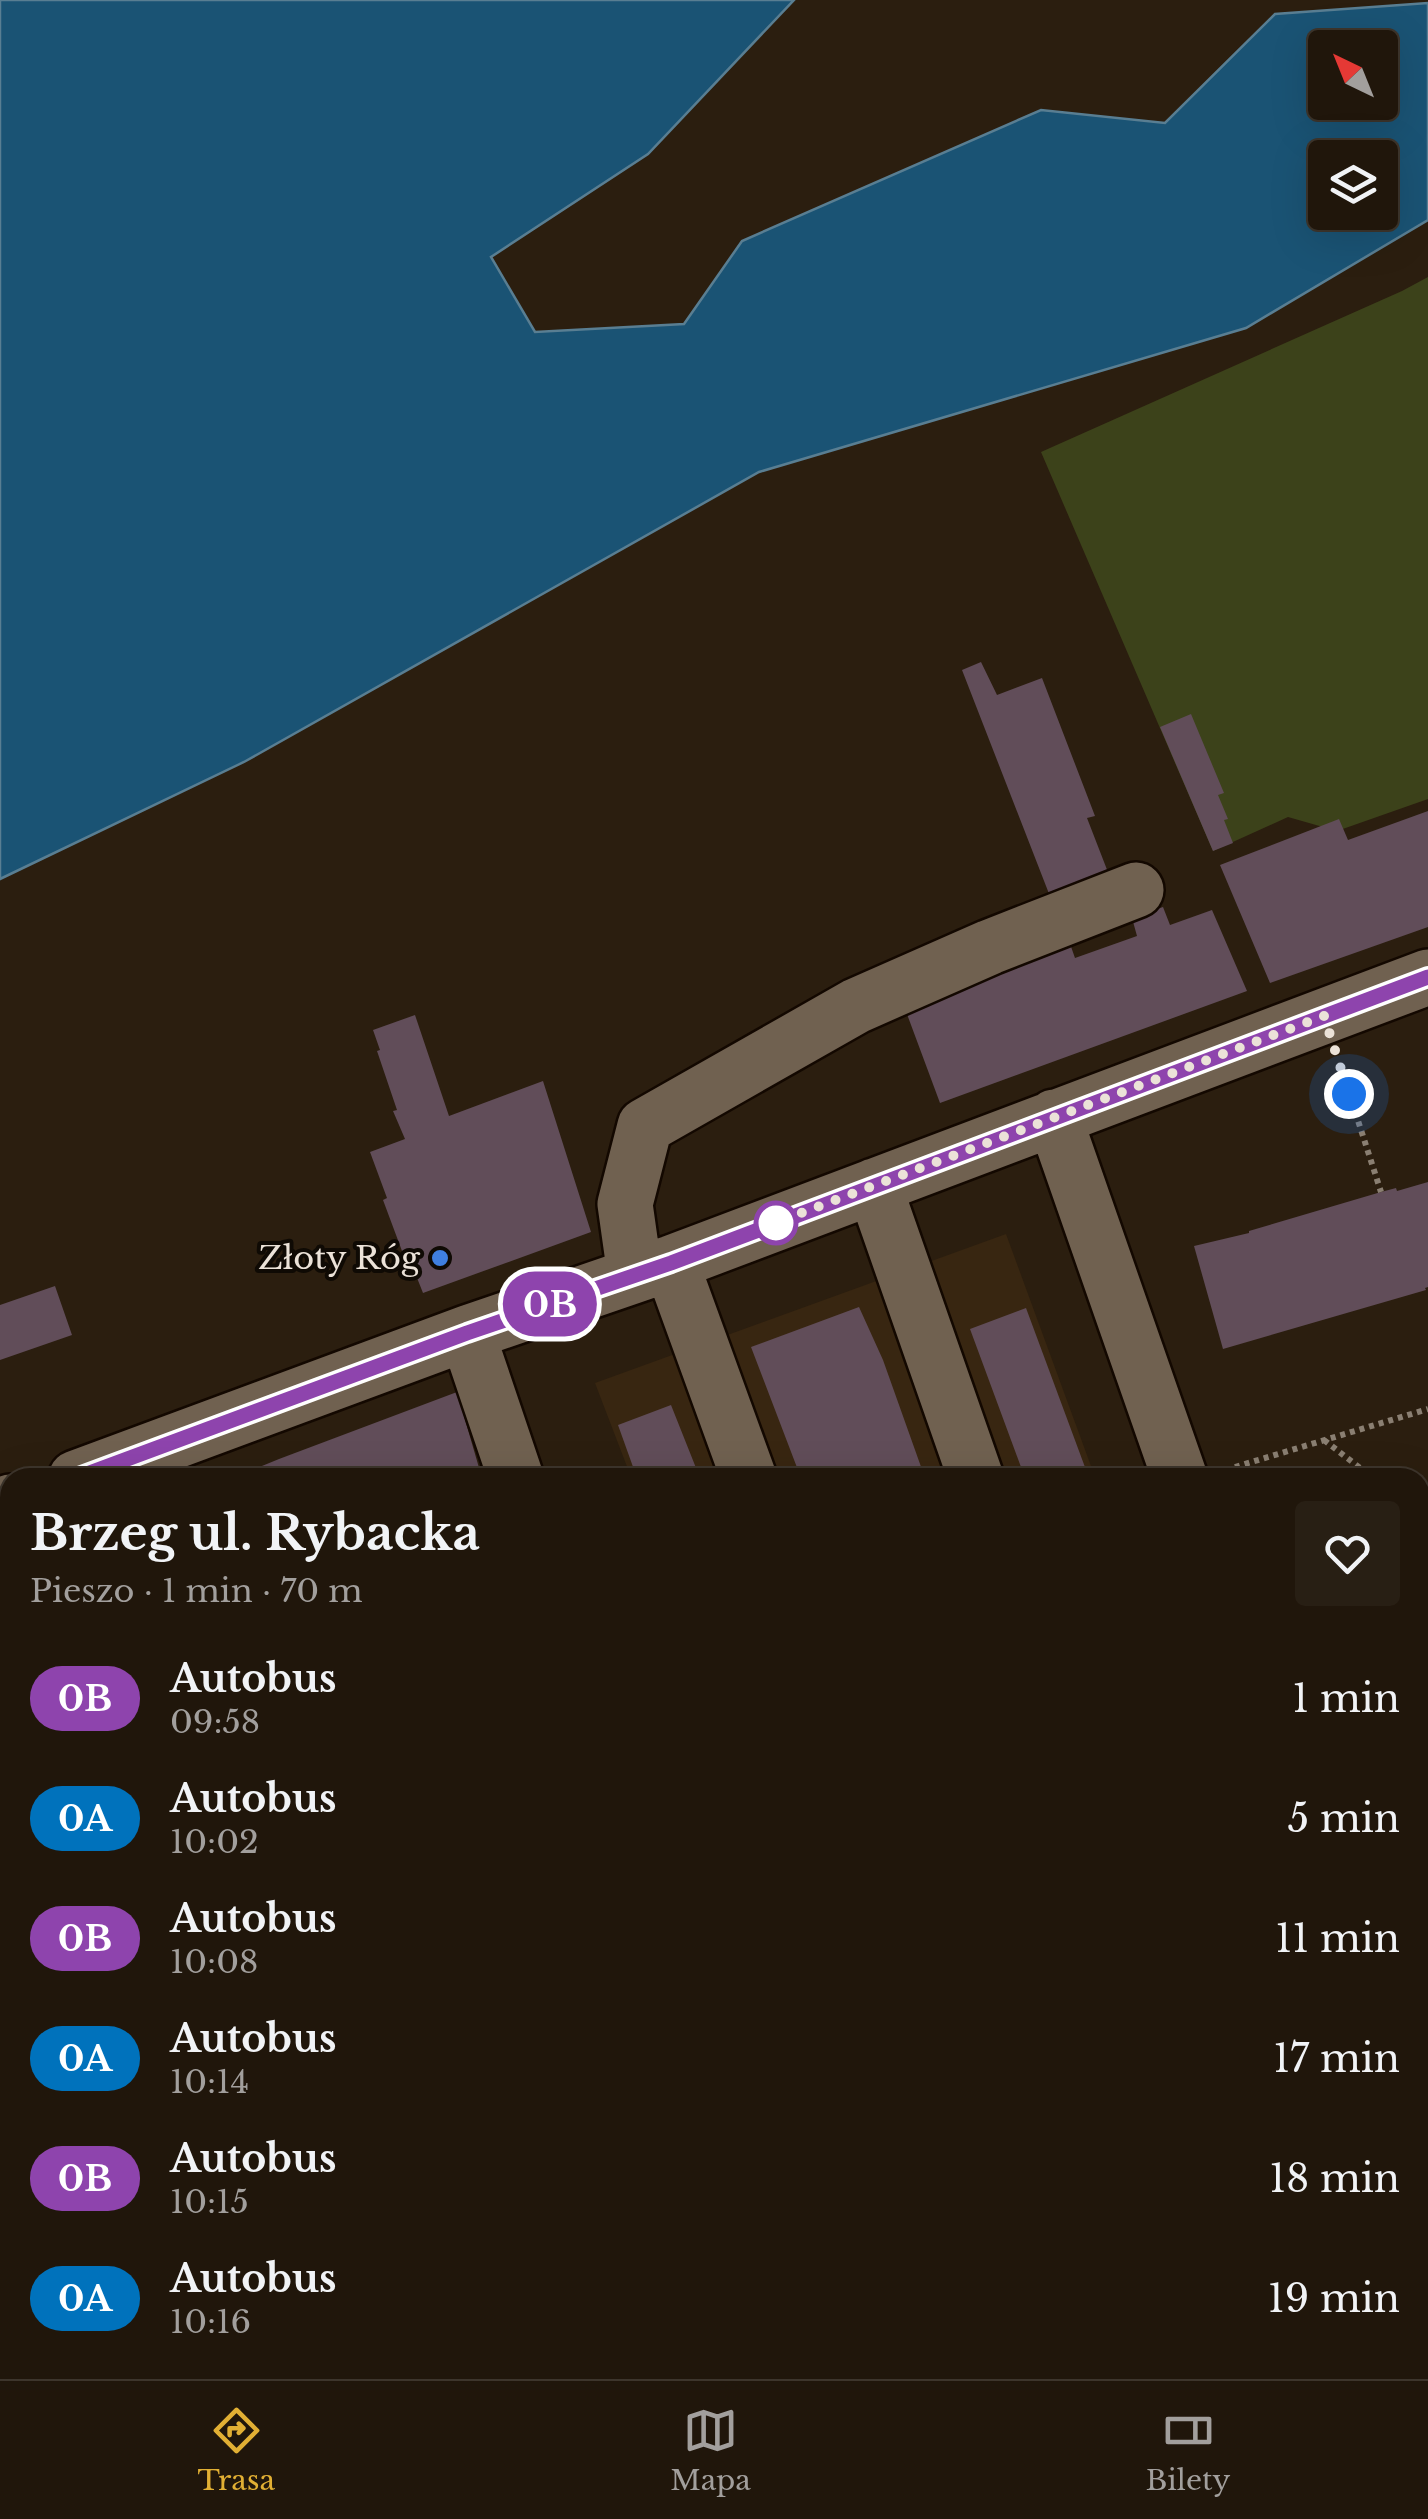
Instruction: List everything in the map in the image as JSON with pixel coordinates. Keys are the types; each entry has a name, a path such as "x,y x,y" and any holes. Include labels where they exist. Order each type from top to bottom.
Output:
{"street":[{"path":"744,1468 625,1204 646,1126 856,1006 990,947 1136,890"},
{"path":"103,1468 467,1333 653,1269 1428,978"},
{"path":"1054,1117 1196,1468"},
{"path":"874,1186 973,1468"},
{"path":"467,1333 513,1468"}],"path":[{"path":"1324,1016 1381,1192"},
{"path":"1224,1468 1428,1409"},
{"path":"1324,1440 1361,1468"}],"shaded area":[{"path":"1006,1234 1092,1468 628,1468 595,1383"}],"green space":[{"path":"1428,277 1428,799 1337,831 1288,817 1213,851 1041,452"}],"water":[{"path":"0,0 794,0 648,154 491,257 535,332 684,324 742,241 1041,110 1165,123 1275,14 1428,3 1428,220 1246,328 759,472 244,762 0,879"}],"building":[{"path":"981,662 997,695 1042,678 1095,816 1087,818 1111,880 1053,904 962,670"},
{"path":"1191,714 1224,793 1218,795 1233,843 1213,851 1160,727"},
{"path":"1428,811 1428,927 1270,983 1220,865 1339,819 1348,840"},
{"path":"1163,907 1170,925 1212,910 1247,991 940,1103 901,998 1068,938 1075,958 1137,936 1132,918"},
{"path":"415,1015 449,1116 543,1081 591,1232 423,1293 406,1250 402,1251 370,1152 405,1139 393,1111 397,1110 373,1030"},
{"path":"1428,1182 1426,1290 1223,1349 1194,1246"},
{"path":"55,1286 72,1335 0,1360 0,1305"},
{"path":"859,1307 883,1360 921,1468 797,1468 751,1347"},
{"path":"1026,1308 1085,1468 1021,1468 970,1329"},
{"path":"457,1392 479,1468 257,1468"},
{"path":"671,1405 696,1468 633,1468 618,1425"}],"bus line":[{"name":"0B","path":"103,1468 467,1333 671,1263 1428,977"}],"place":[{"name":"Złoty Róg","path":"440,1258"}],"route":[{"path":"776,1223 772,1224 1324,1016 1349,1094"}]}
